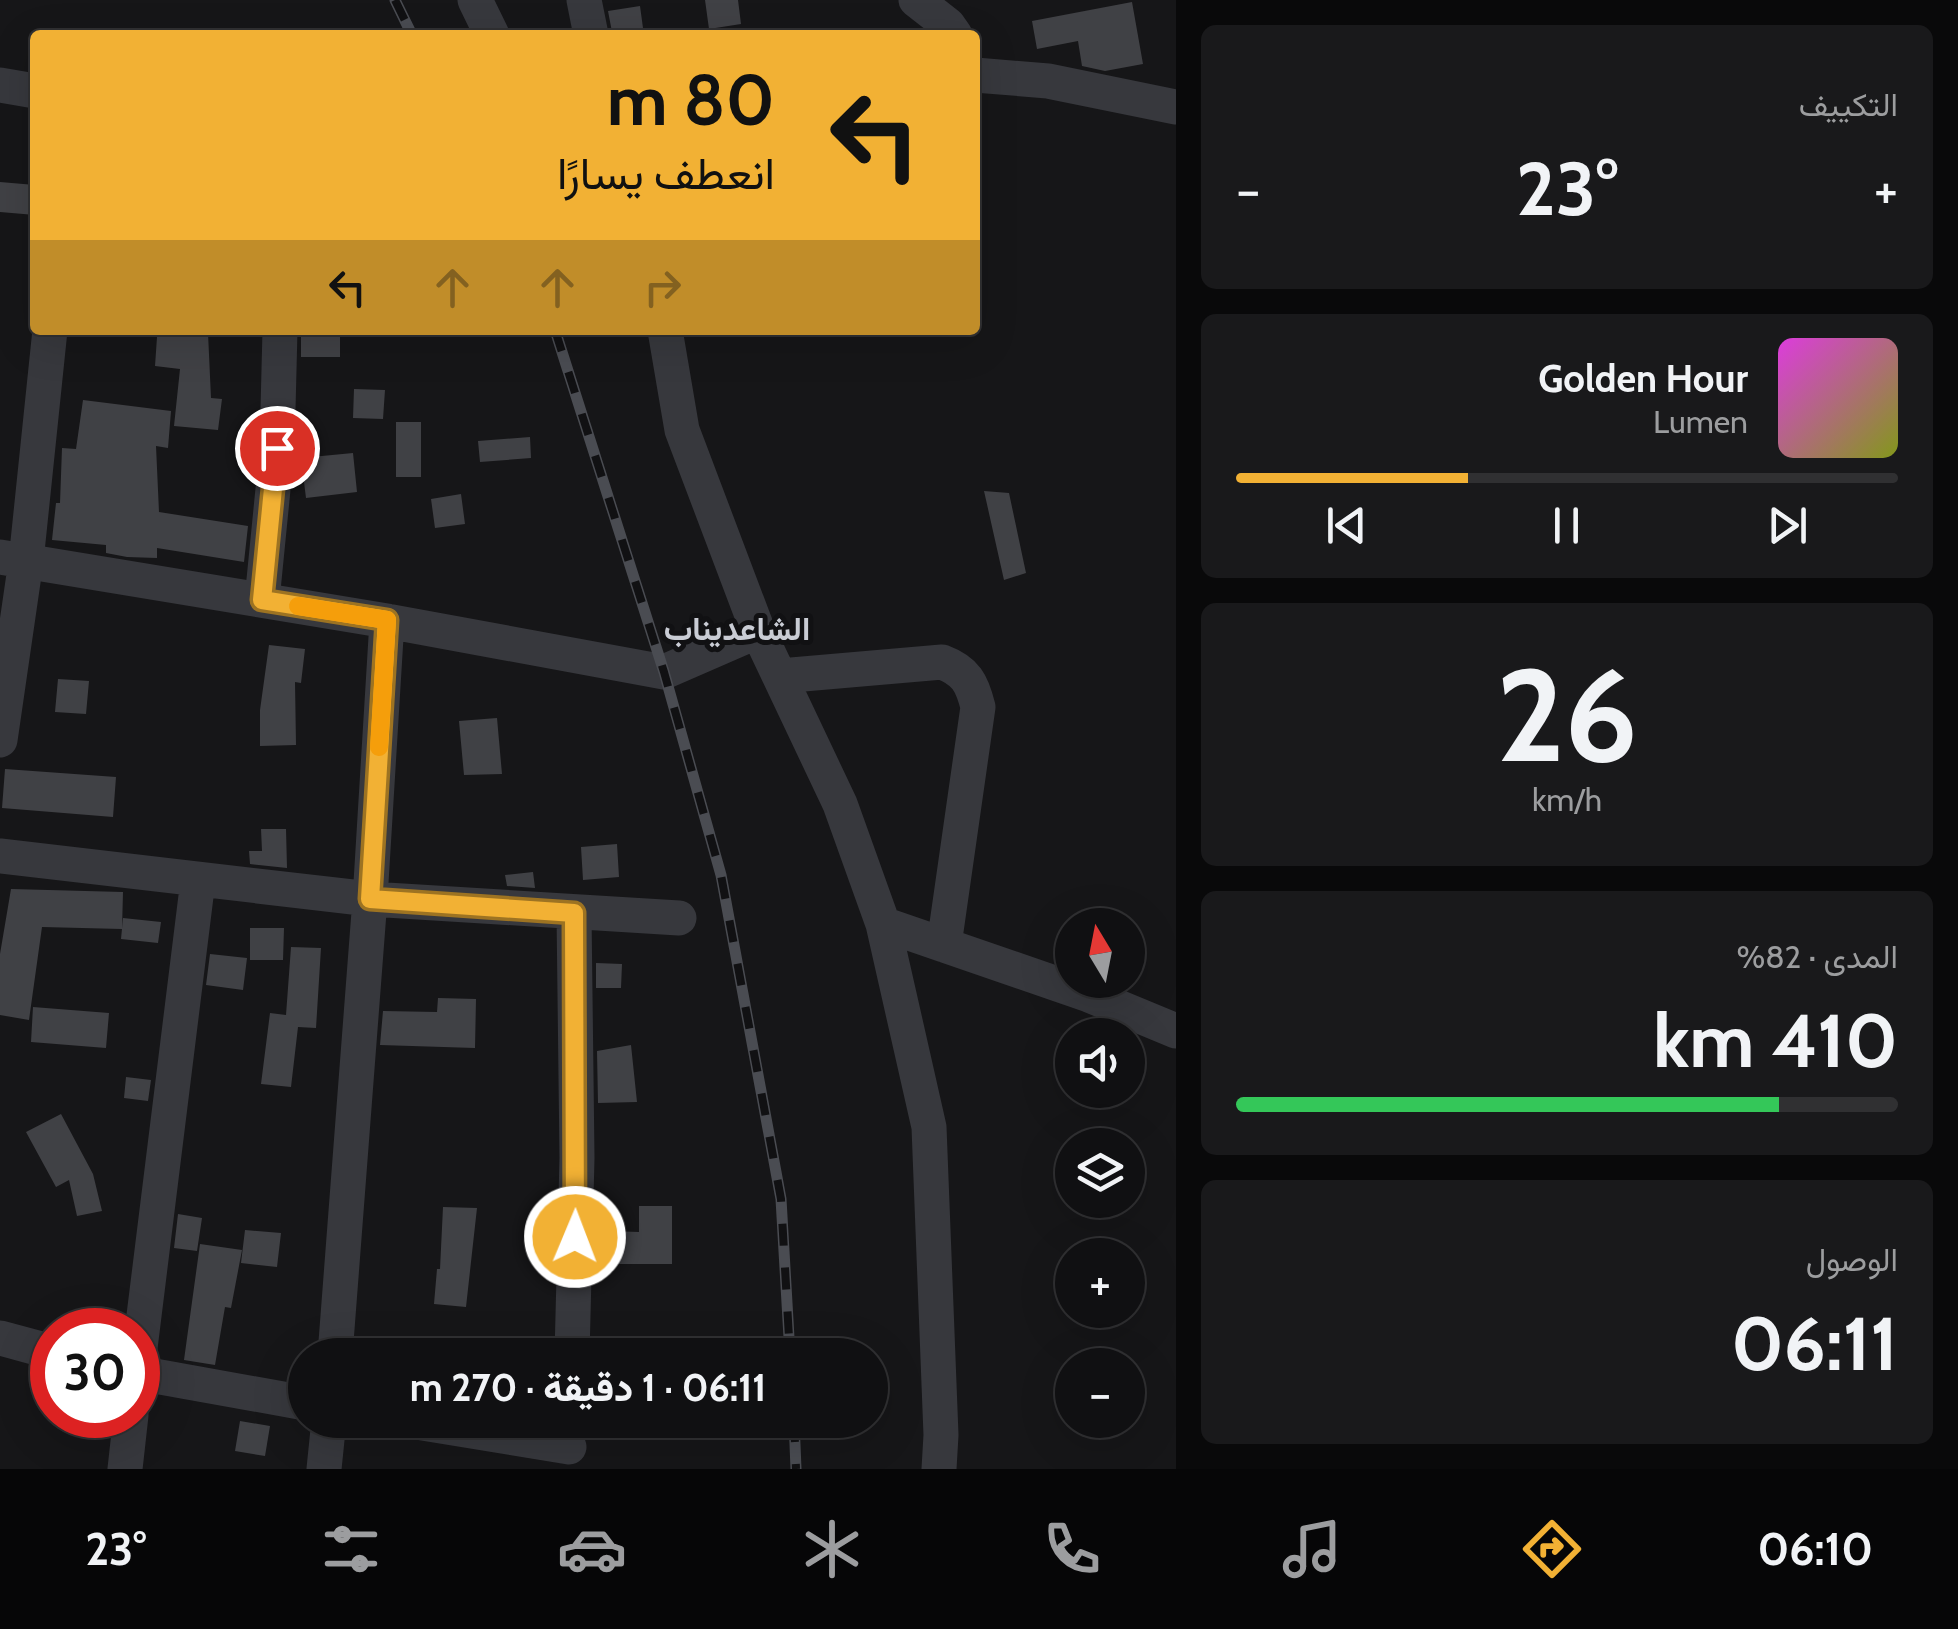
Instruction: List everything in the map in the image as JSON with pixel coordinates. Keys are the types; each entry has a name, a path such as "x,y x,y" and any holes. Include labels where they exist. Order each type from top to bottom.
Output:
{"street":[{"path":"475,0 490,30"},
{"path":"584,0 591,30"},
{"path":"928,3 952,30"},
{"path":"980,75 1048,81 1176,107"},
{"path":"0,85 30,90"},
{"path":"0,740 13,559 49,335"},
{"path":"262,600 277,448 280,335"},
{"path":"666,335 682,430 758,631 840,804 883,924 929,1127 939,1469"},
{"path":"13,559 387,620 664,672 758,631"},
{"path":"336,1338 387,620"},
{"path":"780,676 942,662 961,669 972,686 978,708 944,945"},
{"path":"0,856 370,899 678,918"},
{"path":"145,1308 198,880"},
{"path":"572,1338 577,1158 574,913"},
{"path":"883,924 1089,995 1176,1031"},
{"path":"0,1338 30,1346"},
{"path":"160,1377 288,1400"},
{"path":"125,1469 128,1438"},
{"path":"324,1469 328,1438"},
{"path":"523,1438 569,1445"}],"building":[{"path":"705,0 738,0 741,24 709,29"},
{"path":"1132,2 1143,64 1105,71 1082,66 1078,41 1037,49 1032,21"},
{"path":"640,6 643,28 612,30 608,11"},
{"path":"0,182 30,185 30,215 0,212"},
{"path":"208,335 211,398 222,399 218,430 174,426 180,369 155,366 157,337"},
{"path":"301,335 340,335 340,357 301,357"},
{"path":"354,389 385,390 383,419 353,418"},
{"path":"83,400 171,411 168,448 156,446 159,512 248,526 244,562 157,548 157,558 127,557 106,553 106,545 52,540 56,503 60,503 62,448 76,449"},
{"path":"396,422 421,422 421,477 396,477"},
{"path":"530,437 531,458 480,462 478,441"},
{"path":"353,453 357,492 306,498 301,458"},
{"path":"984,491 1009,493 1026,573 1004,580"},
{"path":"461,494 465,524 435,528 431,499"},
{"path":"269,645 305,649 301,683 295,682 296,745 260,746 260,710"},
{"path":"58,679 89,681 86,714 55,712"},
{"path":"497,718 502,774 464,775 459,721"},
{"path":"5,769 116,777 113,817 2,808"},
{"path":"261,829 286,829 287,868 250,864 249,851 262,851"},
{"path":"617,844 619,877 583,880 581,847"},
{"path":"533,872 535,888 507,886 505,875"},
{"path":"11,889 123,892 122,929 42,927 29,1020 0,1015 0,954"},
{"path":"123,918 161,922 158,943 121,939"},
{"path":"250,928 284,928 283,960 250,960"},
{"path":"291,947 321,948 316,1028 298,1027 291,1087 261,1084 270,1013 286,1015"},
{"path":"210,954 247,958 243,990 206,985"},
{"path":"596,963 622,964 621,988 596,988"},
{"path":"438,998 476,999 475,1048 380,1045 383,1011 437,1012"},
{"path":"33,1007 109,1013 106,1048 31,1042"},
{"path":"631,1045 637,1102 598,1103 597,1051"},
{"path":"126,1077 151,1080 148,1101 124,1098"},
{"path":"61,1114 93,1174 102,1211 77,1216 69,1180 56,1187 26,1132"},
{"path":"639,1206 672,1206 672,1264 610,1264 610,1231 639,1232"},
{"path":"443,1207 477,1208 466,1307 434,1304"},
{"path":"178,1214 202,1218 197,1251 174,1248"},
{"path":"245,1230 281,1233 277,1267 241,1263"},
{"path":"200,1244 242,1250 231,1308 225,1307 215,1365 184,1360"},
{"path":"240,1421 270,1426 265,1456 235,1451"}],"railway":[{"path":"395,0 410,30"},
{"path":"557,335 664,672 721,875 781,1199 789,1338"},
{"path":"795,1438 796,1469"}],"slow traffic":[{"path":"298,606 387,620 379,747"}],"district":[{"name":"الشاعديناب","path":"737,628"}],"route":[{"path":"277,448 262,600 387,620 370,899 574,913 575,1237"}]}
